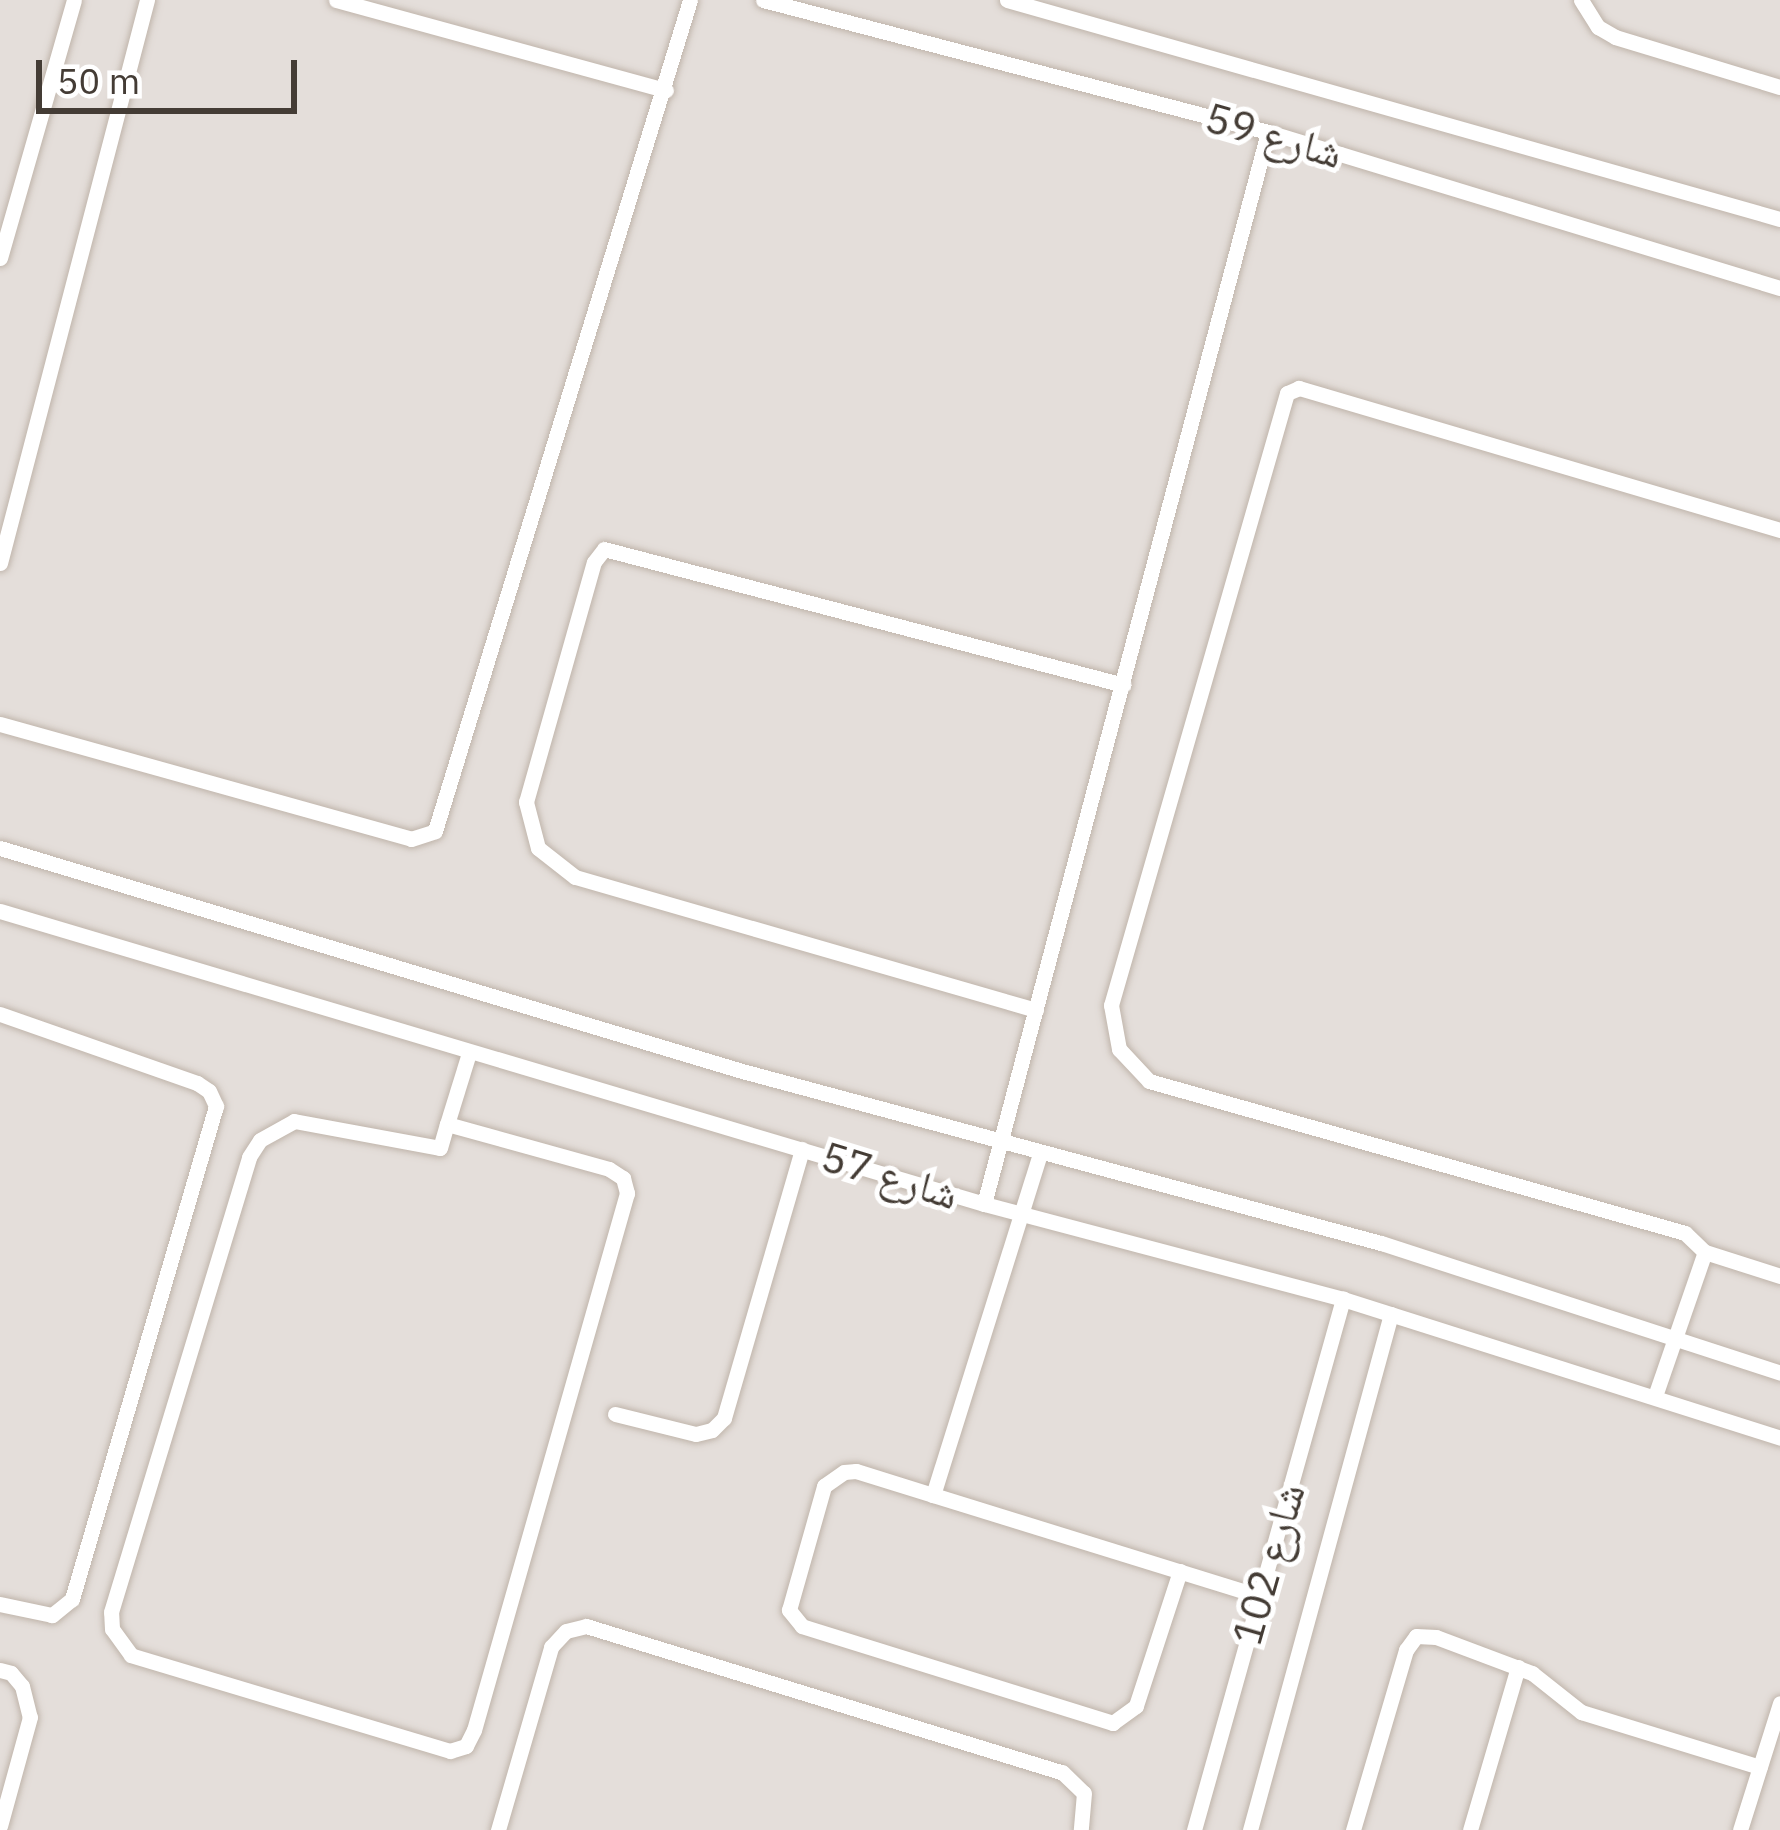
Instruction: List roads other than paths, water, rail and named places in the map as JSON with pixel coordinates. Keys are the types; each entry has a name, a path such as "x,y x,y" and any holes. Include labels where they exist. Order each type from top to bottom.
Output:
{"lane":[{"path":"0,258 74,0"},
{"path":"0,563 148,0"},
{"path":"337,0 666,90"},
{"path":"0,724 411,839 435,831 690,0"},
{"name":"شارع 59","path":"763,0 1268,132 1780,288"},
{"name":"شارع 59","path":"1007,0 1780,219"},
{"path":"1581,0 1598,27 1615,37 1780,87"},
{"path":"984,1204 1268,132"},
{"path":"1780,530 1299,388 1287,393 1111,1005 1119,1049 1149,1081 1685,1233 1705,1252 1780,1276"},
{"path":"1036,1010 575,877 538,848 526,802 594,562 604,549 1124,685"},
{"name":"شارع 57","path":"0,848 742,1071 1381,1243 1780,1373"},
{"name":"شارع 57","path":"0,911 984,1204 1342,1299 1780,1438"},
{"path":"0,1014 196,1083 209,1091 216,1106 72,1599 52,1616 0,1604"},
{"path":"447,1124 609,1169 623,1178 627,1193 474,1730 466,1746 450,1751 131,1655 112,1629 111,1612 249,1157 260,1140 293,1121 440,1148 447,1124 469,1053"},
{"path":"615,1414 696,1434 712,1430 724,1418 802,1149"},
{"path":"932,1495 1040,1154"},
{"path":"1655,1396 1705,1252"},
{"name":"شارع 102","path":"1194,1830 1342,1299"},
{"name":"شارع 102","path":"1250,1830 1391,1314"},
{"path":"1180,1571 1136,1706 1113,1723 793,1619 790,1598 820,1498 832,1477 856,1471 1180,1571 1259,1596"},
{"path":"498,1830 551,1647 566,1631 586,1626 1062,1772 1084,1792 1081,1830"},
{"path":"1353,1830 1409,1642 1416,1636 1436,1637 1518,1667 1545,1681 1581,1712 1760,1767"},
{"path":"1470,1830 1518,1667"},
{"path":"0,1670 22,1686 30,1718 0,1826"},
{"path":"1740,1830 1780,1703"}]}
